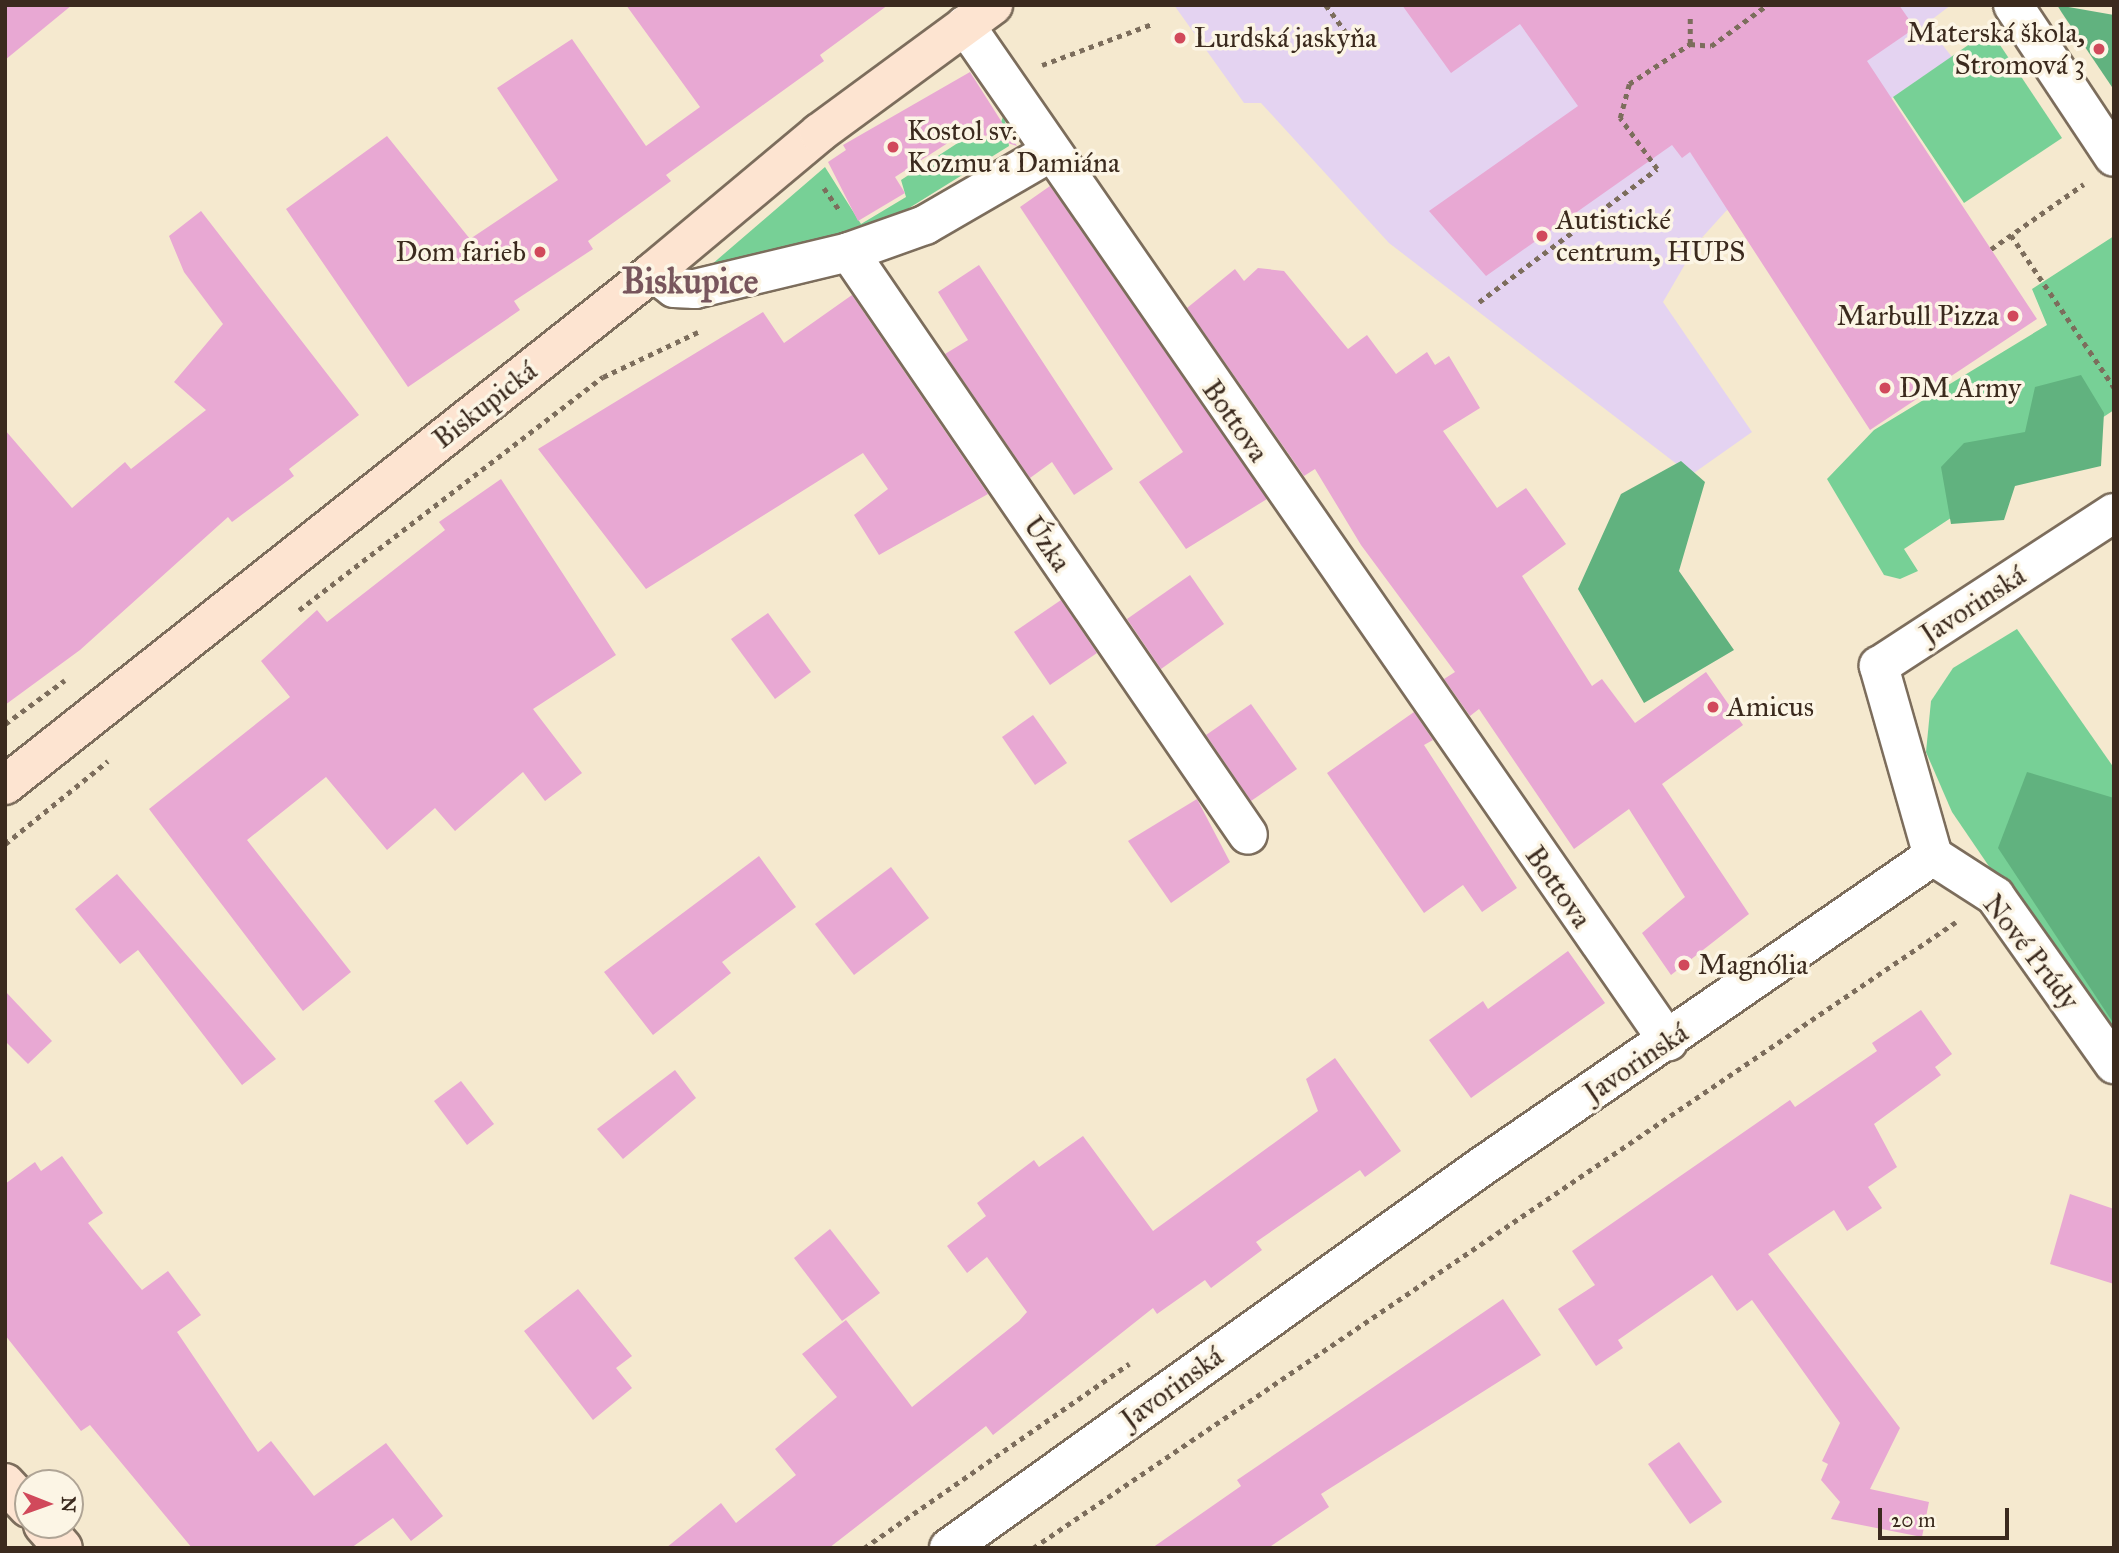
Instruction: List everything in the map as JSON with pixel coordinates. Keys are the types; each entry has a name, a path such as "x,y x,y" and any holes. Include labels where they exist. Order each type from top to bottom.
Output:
{"street":[{"path":"2013,5 2102,168"},
{"name":"Biskupická","path":"5,785 653,272 819,133 979,15 1005,85 1049,153"},
{"path":"653,272 674,288 695,289 849,252 925,225 1049,153"},
{"name":"Bottova","path":"1049,153 1668,1041"},
{"name":"Úzka","path":"849,252 1248,835"},
{"name":"Javorinská","path":"950,1548 1481,1167 1668,1041 1933,856 1879,666 2114,513"},
{"name":"Nové Prúdy","path":"1933,856 1995,896 2114,1063"}],"path":[{"path":"1325,5 1351,39"},
{"path":"1479,302 1657,169 1620,118 1629,85 1690,44 1711,46 1768,5"},
{"path":"1690,14 1690,44"},
{"path":"1005,85 1028,70 1153,24"},
{"path":"1991,249 2102,168"},
{"path":"2011,235 2114,387"},
{"path":"294,614 603,377 710,326"},
{"path":"5,844 111,759"},
{"path":"1033,1548 1995,896"}],"shaded area":[{"name":"Autistické centrum, HUPS","path":"1174,5 1951,5 1926,24 1952,57 1726,211 1698,242 1663,302 1752,432 1691,475 1389,243 1261,103 1244,103"}],"green space":[{"name":"Materská škola, Stromová 3","path":"2057,5 2114,15 2114,90 2062,13"},
{"path":"1990,30 2062,138 1964,203 1893,97"},
{"path":"1004,114 1009,146 864,236 689,284 825,167 861,224 906,197 901,180 970,135 994,141"},
{"path":"2114,236 2114,410 1904,549 1918,571 1900,579 1884,575 1827,479 1874,430 2047,325 2032,289"},
{"path":"2081,375 2104,413 2101,466 2015,486 2004,520 1951,524 1941,467 1964,443 2025,432 2035,387"},
{"path":"1681,461 1705,482 1679,571 1734,650 1644,703 1578,589 1621,494"},
{"path":"2017,629 2114,768 2114,1050 1952,812 1926,752 1931,701 1953,668"},
{"path":"2027,772 2114,798 2114,1024 1998,848"}],"building":[{"path":"5,5 72,5 5,60"},
{"path":"626,5 888,5 820,55 824,61 666,175 671,181 588,241 593,249 514,301 520,310 408,387 286,209 387,136 470,239 558,180 497,88 572,39 646,146 700,107"},
{"path":"1402,5 1899,5 1915,28 1867,61 2037,319 1870,430 1690,152 1682,158 1672,145 1486,276 1429,211 1578,106 1520,24 1451,73"},
{"name":"Kostol sv. Kozmu a Damiána","path":"970,72 1017,146 968,130 895,177 905,193 858,221 828,162 846,150 843,145"},
{"path":"1050,186 1267,499 1186,549 1139,482 1183,452 1020,207"},
{"path":"201,211 359,415 289,469 294,476 232,522 228,517 80,650 5,705 5,430 72,508 125,462 131,469 206,410 174,382 223,324 184,272 169,236"},
{"path":"979,265 1113,469 1074,495 1052,462 1030,478 945,354 968,340 938,292"},
{"path":"1258,268 1284,271 1348,349 1367,335 1396,374 1427,352 1435,365 1449,356 1480,408 1443,431 1497,508 1526,488 1566,544 1522,576 1592,686 1602,679 1635,723 1706,672 1743,725 1662,784 1749,914 1671,975 1642,933 1685,897 1629,809 1574,849 1479,709 1470,716 1444,679 1455,672 1361,545 1315,469 1304,476 1187,308 1235,269 1244,281"},
{"path":"852,295 988,494 879,555 854,515 888,489 863,453 646,589 538,449 763,312 784,343"},
{"path":"501,479 616,655 533,709 582,773 545,801 523,772 455,831 435,808 387,850 326,777 247,840 351,972 303,1011 149,809 290,697 261,661 317,610 327,622 445,530 439,522"},
{"path":"1190,575 1224,624 1161,669 1127,619"},
{"path":"1061,600 1097,653 1050,685 1014,632"},
{"path":"768,613 811,672 775,699 731,639"},
{"path":"1251,704 1297,769 1251,801 1206,735"},
{"path":"1414,712 1433,740 1424,745 1517,888 1482,912 1463,885 1424,913 1327,773"},
{"path":"1033,715 1067,763 1035,785 1002,737"},
{"path":"1197,799 1230,862 1171,903 1128,841"},
{"path":"759,856 796,907 722,962 731,973 653,1035 604,972"},
{"path":"891,867 929,918 854,975 815,924"},
{"path":"117,874 276,1059 242,1085 138,950 120,964 75,909"},
{"path":"1568,951 1605,1003 1471,1098 1429,1040 1483,1001 1488,1009"},
{"path":"5,991 52,1041 28,1064 5,1041"},
{"path":"1921,1010 1952,1054 1935,1067 1941,1075 1874,1124 1897,1167 1868,1187 1882,1208 1847,1231 1834,1210 1768,1254 1900,1428 1870,1489 1929,1502 1922,1537 1831,1519 1840,1502 1821,1480 1828,1464 1822,1461 1840,1423 1752,1300 1737,1311 1712,1275 1618,1340 1623,1348 1596,1366 1558,1309 1595,1285 1572,1251 1790,1100 1795,1107 1877,1051 1872,1043"},
{"path":"1335,1058 1401,1151 1365,1177 1360,1170 1256,1242 1262,1250 1211,1288 1205,1280 1157,1314 1153,1308 993,1435 986,1426 829,1548 666,1548 721,1503 736,1523 796,1475 775,1449 837,1397 802,1354 846,1320 912,1407 1019,1321 1027,1312 987,1257 967,1273 947,1246 986,1216 977,1203 1034,1160 1039,1167 1083,1136 1153,1231 1318,1111 1306,1079"},
{"path":"675,1070 696,1098 623,1159 597,1129"},
{"path":"461,1081 494,1124 467,1145 434,1101"},
{"path":"62,1156 103,1213 88,1223 142,1290 168,1271 201,1315 177,1332 258,1452 271,1441 314,1496 386,1443 443,1516 411,1541 393,1518 351,1548 192,1548 90,1425 81,1431 5,1335 5,1184 35,1162 41,1171"},
{"path":"2070,1194 2114,1209 2114,1284 2050,1264"},
{"path":"830,1229 880,1293 842,1321 794,1258"},
{"path":"578,1289 632,1356 616,1368 632,1388 593,1420 524,1331"},
{"path":"1503,1299 1541,1355 1321,1494 1329,1507 1268,1548 1152,1548 1241,1486 1237,1480"},
{"path":"1679,1442 1722,1502 1690,1524 1648,1464"}],"place":[{"name":"Lurdská jaskyňa","path":"1180,38"},
{"name":"Materská škola, Stromová 3","path":"2099,49"},
{"name":"Kostol sv. Kozmu a Damiána","path":"893,147"},
{"name":"Autistické centrum, HUPS","path":"1542,236"},
{"name":"Dom farieb","path":"540,252"},
{"name":"Marbull Pizza","path":"2013,316"},
{"name":"DM Army","path":"1885,388"},
{"name":"Amicus","path":"1713,707"},
{"name":"Magnólia","path":"1684,965"}],"district":[{"name":"Biskupice","path":"690,282"}]}
